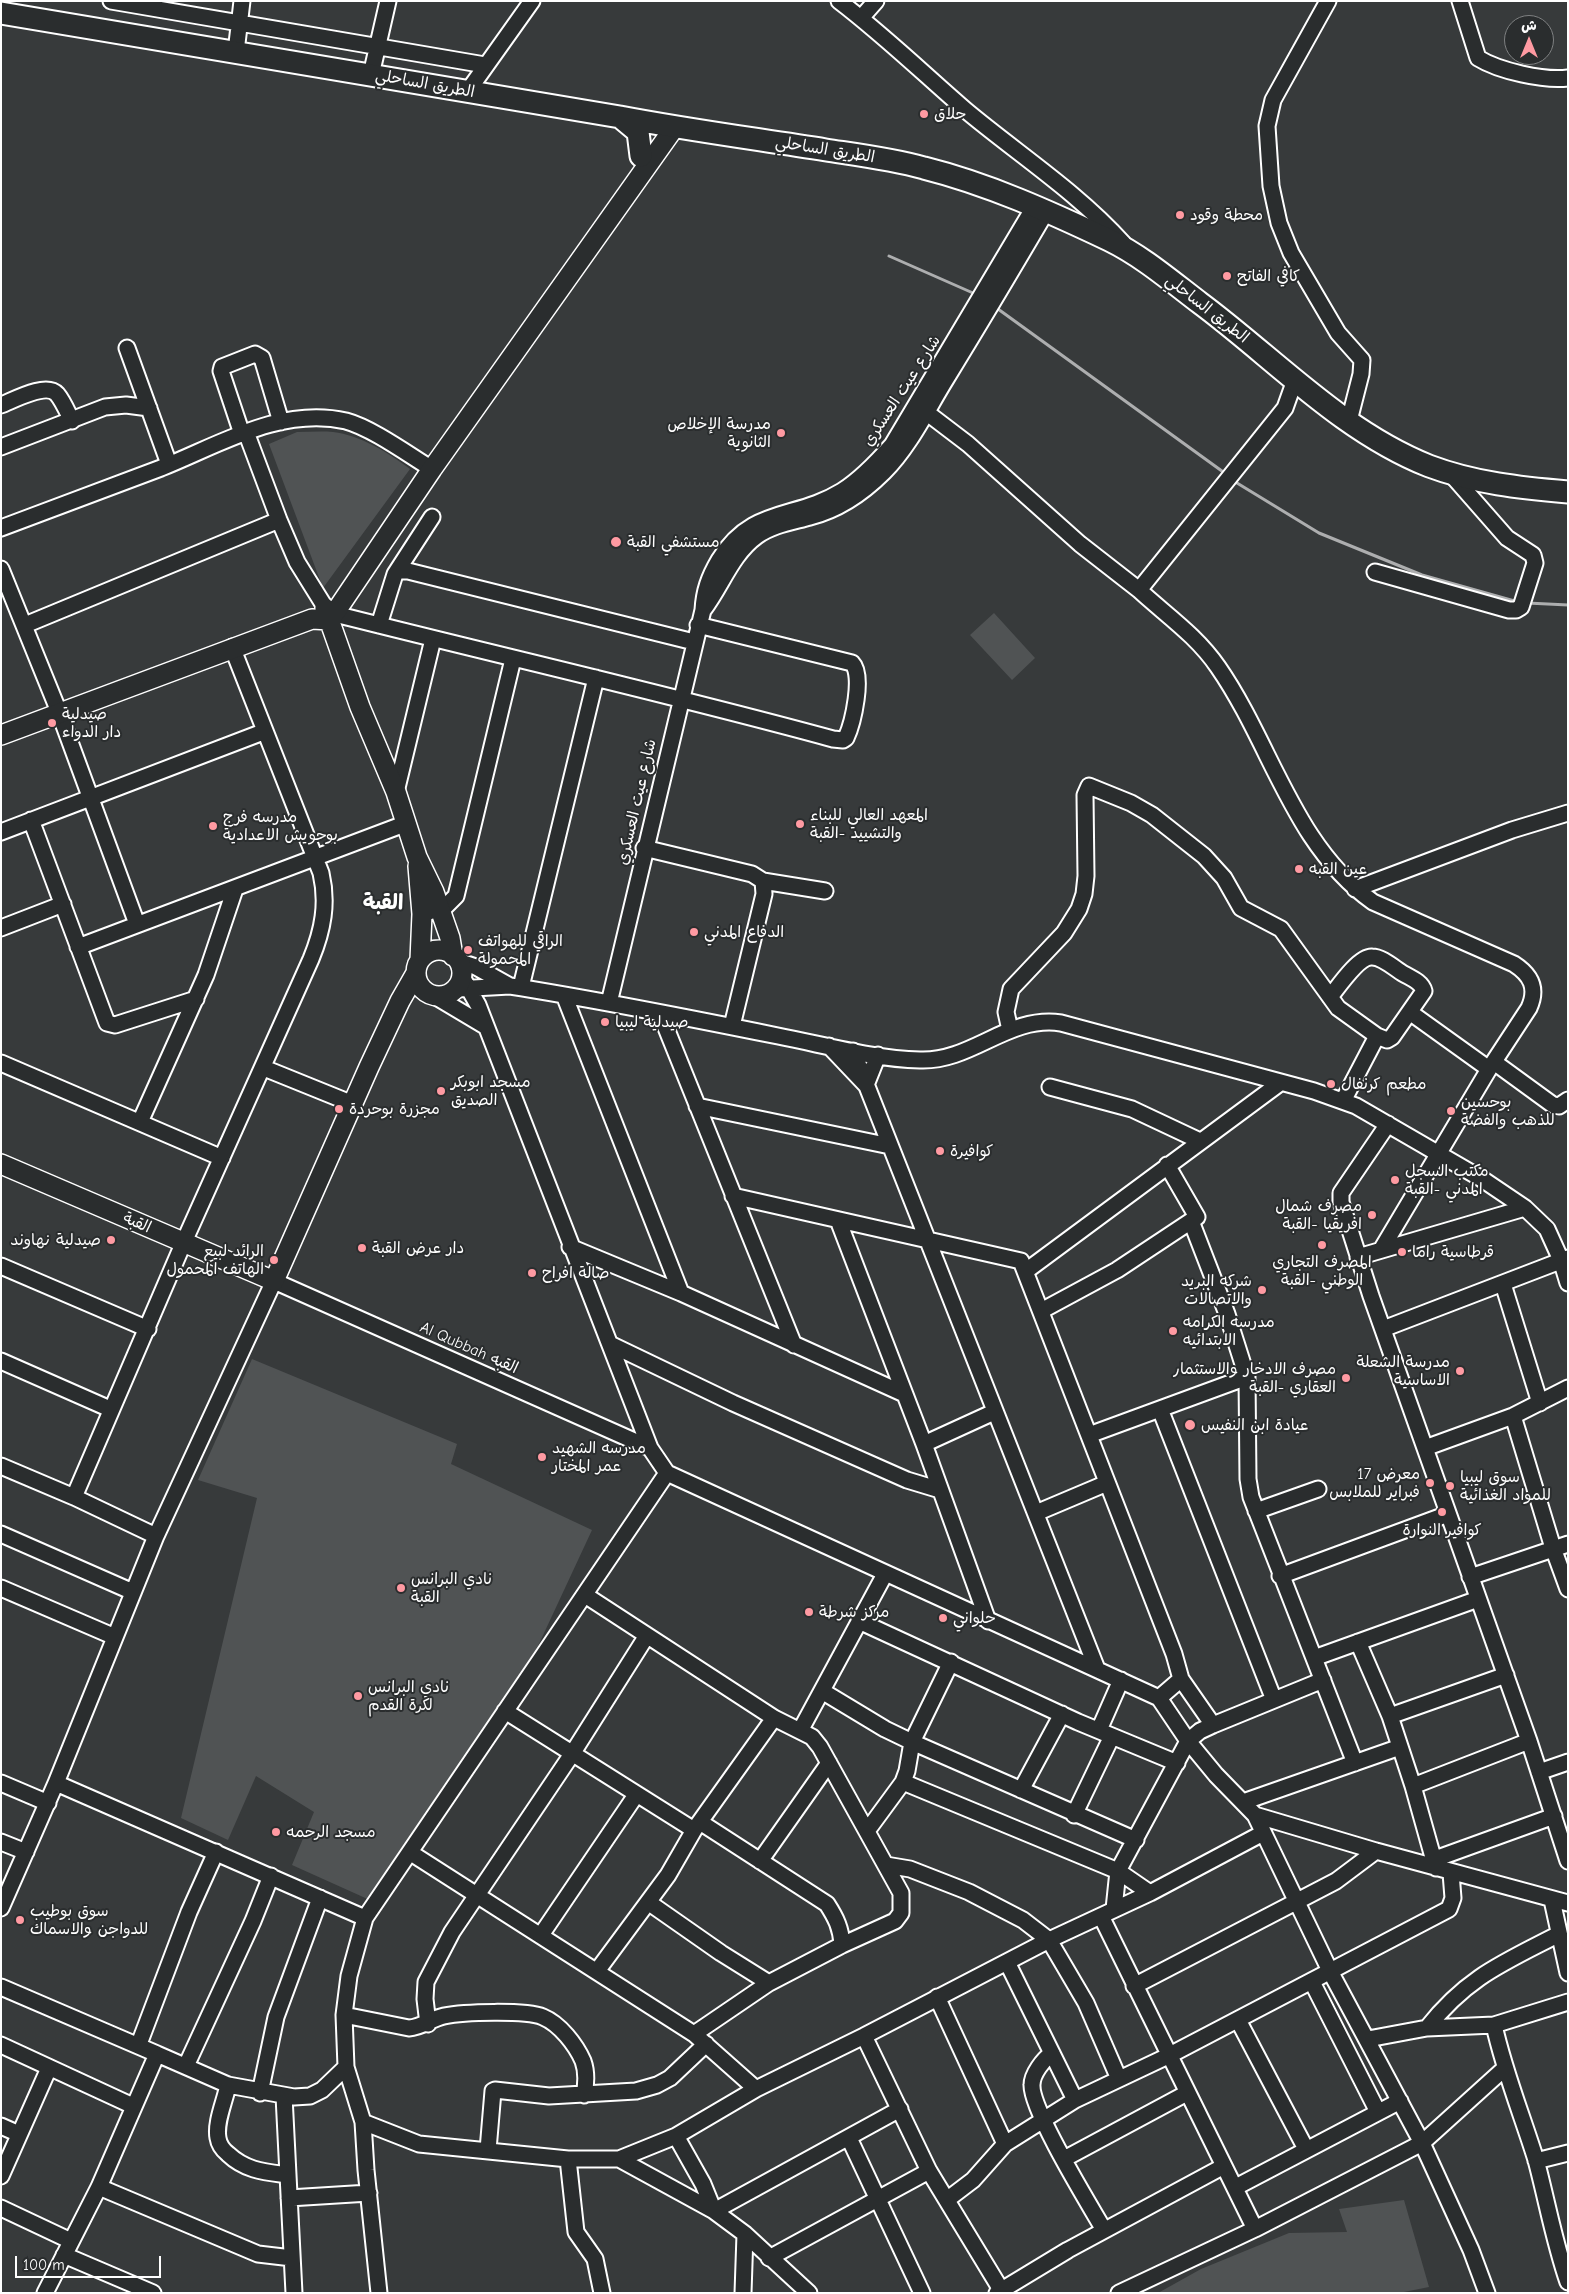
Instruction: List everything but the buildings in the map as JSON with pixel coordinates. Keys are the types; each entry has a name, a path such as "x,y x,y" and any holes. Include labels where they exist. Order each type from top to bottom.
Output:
{"highway":[{"name":"الطريق الساحلي","path":"1,13 668,126 923,167 1003,193 1130,251 1220,318 1295,380 1349,421 1405,455 1450,473 1506,487 1568,492"},
{"path":"620,117 638,132 641,156"}],"main road":[{"path":"1,735 232,647 325,615 641,156 668,126"},
{"path":"428,466 668,126"},
{"path":"325,615 360,707 396,792 417,857 431,911 450,938 460,974 449,994 433,995 421,987 418,967 431,911"},
{"path":"274,1281 400,1001 418,967 432,951 447,952 460,974"},
{"name":"القبة","path":"1,1164 183,1244 274,1281"}],"street":[{"path":"111,1 485,65"},
{"path":"236,52 242,1"},
{"path":"371,75 388,1"},
{"path":"839,1 862,18 970,113 1062,186 1098,217 1130,251"},
{"path":"862,18 876,1"},
{"path":"1328,1 1273,100 1267,126 1275,206 1291,253 1338,333 1362,360 1361,374 1349,421"},
{"path":"1460,1 1478,58 1497,67 1546,78 1568,78"},
{"path":"468,91 524,4"},
{"name":"شارع عيت العسكري","path":"896,448 926,412 1040,209"},
{"name":"شارع عيت العسكري","path":"609,1003 644,848 703,610 745,546 758,535 774,527 812,517 848,501 885,471 896,448 1040,209"},
{"path":"127,348 170,464"},
{"path":"281,422 262,358 255,354 222,367 221,371 244,433 279,520 297,562 325,615 379,625 680,698 838,740 846,738 854,717 856,669 852,662 698,626"},
{"path":"1139,590 1285,408 1295,380"},
{"path":"1,405 42,389 50,389 56,393 72,421"},
{"path":"1285,408 1314,395"},
{"path":"1,447 105,407 126,405 149,408"},
{"path":"926,412 968,444 1080,544 1181,625 1217,666 1303,824 1333,867 1355,889 1374,902 1514,964 1527,972 1533,983 1533,1000 1381,1250"},
{"path":"1,528 170,464 244,433 281,422 303,418 347,422 368,431 428,466"},
{"path":"1375,572 1509,610 1516,610 1521,607 1535,563 1533,555 1507,538 1450,473"},
{"path":"379,625 393,580 432,517"},
{"path":"25,625 279,520"},
{"path":"1,569 59,712 137,924"},
{"path":"398,571 408,571 694,642"},
{"path":"396,792 433,639"},
{"path":"74,1497 110,1409 148,1329 183,1244 264,1068 318,941 325,906 324,889 315,858 232,647"},
{"path":"431,911 451,903 456,896 513,659"},
{"path":"515,987 596,678"},
{"path":"1,832 264,732"},
{"path":"1010,1030 1006,1012 1011,989 1064,933 1079,909 1084,894 1086,876 1085,803 1086,790 1089,786 1131,803 1152,815 1204,856 1224,878 1241,908 1281,930 1330,997 1344,1014 1376,1036 1384,1040 1390,1038 1411,1013 1422,996 1424,987 1375,957 1364,959 1330,997"},
{"path":"1355,889 1512,830 1568,813"},
{"path":"31,820 105,1020 111,1024 196,999"},
{"path":"78,947 406,823"},
{"path":"644,848 752,874 763,881 824,891"},
{"path":"732,1026 764,894 763,881"},
{"path":"140,1122 196,999 218,944 235,889"},
{"path":"1,928 62,904"},
{"path":"460,974 476,967 515,987"},
{"path":"460,974 515,987 732,1026 854,1051 933,1061 960,1053 1010,1030 1034,1022 1061,1023 1343,1100 1439,1153 1525,1208 1547,1229 1564,1259 1568,1283"},
{"path":"460,974 485,1026 650,1448 667,1473 1159,1698 1188,1741 1216,1775 1255,1815 1331,1972 1422,2143 1471,2250 1487,2293"},
{"path":"433,995 485,1026"},
{"path":"564,995 681,1293"},
{"path":"660,1013 794,1345"},
{"path":"1411,1013 1553,1105 1559,1106 1568,1100"},
{"path":"1343,1100 1376,1036"},
{"path":"830,1046 866,1085"},
{"path":"854,1051 994,1412 1097,1669"},
{"path":"866,1085 878,1055"},
{"path":"1,1063 222,1158"},
{"path":"264,1068 353,1104"},
{"path":"1026,1272 1167,1165 1280,1083"},
{"path":"1050,1087 1132,1109 1200,1141"},
{"path":"697,1106 890,1146"},
{"path":"1388,1124 1340,1196 1358,1258 1529,1741 1568,1861"},
{"path":"1041,1311 1117,1270 1197,1217 1167,1165"},
{"path":"733,1196 1021,1261 1174,1654 1181,1679 1213,1725"},
{"path":"1358,1258 1525,1208"},
{"path":"838,1220 902,1393 924,1444 988,1621"},
{"path":"1192,1221 1227,1314 1247,1377 1248,1479 1256,1511 1354,1763"},
{"path":"570,1247 681,1293 902,1393"},
{"path":"1383,1330 1564,1259"},
{"path":"1,1266 148,1329"},
{"path":"2,1903 48,1803 156,1536 274,1281"},
{"name":"Al Qubbah القبه","path":"274,1281 650,1448"},
{"path":"1503,1284 1540,1403"},
{"path":"610,1344 741,1407 907,1480 940,1490"},
{"path":"1,1361 110,1409"},
{"path":"1089,1435 1247,1377"},
{"path":"1425,1448 1513,1416 1568,1388"},
{"path":"1160,1409 1274,1700"},
{"path":"924,1444 994,1412"},
{"path":"1513,1416 1560,1546 1568,1589"},
{"path":"1,1466 74,1497 156,1536"},
{"path":"379,2293 363,2122 346,2067 344,2015 349,1976 365,1918 469,1762 667,1473"},
{"path":"1036,1513 1107,1483"},
{"path":"1256,1511 1318,1489"},
{"path":"1280,1576 1448,1514"},
{"path":"1,1534 133,1592"},
{"path":"1470,1577 1560,1546"},
{"path":"800,1731 885,1574"},
{"path":"1,1588 115,1637"},
{"path":"488,2150 493,2091 504,2090 549,2096 584,2095 636,2091 657,2085 684,2066 700,2039 769,1983 842,1945 895,1921 901,1912 901,1893 820,1747 812,1737 774,1718 646,1637 585,1595"},
{"path":"1314,1658 1478,1600"},
{"path":"859,1621 1062,1714 1177,1763"},
{"path":"428,2024 424,1999 426,1982 452,1932 572,1754 646,1637"},
{"path":"1358,1642 1390,1716 1436,1863"},
{"path":"867,1831 903,1782 912,1742 951,1662"},
{"path":"1390,1716 1506,1675"},
{"path":"1159,1698 1181,1679"},
{"path":"1074,1815 1105,1733 1121,1680"},
{"path":"1255,2229 1236,2187 1134,1986 1108,1913 1118,1871 1188,1741 1200,1731 1213,1725 1323,1680"},
{"path":"822,1691 885,1729 912,1742 1074,1815 1136,1840"},
{"path":"505,1711 636,1795 760,1861 827,1904 837,1918 841,1931 842,1945"},
{"path":"1021,1790 1062,1714"},
{"path":"596,1971 668,1875 697,1826 774,1718"},
{"path":"1413,1786 1529,1741"},
{"path":"1244,1802 1400,1747"},
{"path":"1539,1772 1568,1762"},
{"path":"760,1861 829,1763"},
{"path":"903,1782 1118,1871 1150,1893"},
{"path":"1,1783 48,1803"},
{"path":"56,1783 365,1918"},
{"path":"540,1935 636,1795"},
{"path":"1255,1815 1376,1852 1436,1863 1451,1873 1568,1903"},
{"path":"1436,1863 1554,1816"},
{"path":"363,2122 419,2144 568,2159 619,2159 676,2136 756,2088 864,2036 1049,1940 1150,1893 1263,1833"},
{"path":"1,1842 26,1852"},
{"path":"139,2044 189,1912 216,1852"},
{"path":"1134,1986 1336,1881 1376,1852"},
{"path":"410,1853 700,2039 756,2088"},
{"path":"886,1865 910,1868 969,1892 1023,1920 1049,1940 1086,2003 1119,2079"},
{"path":"948,2199 973,2180 1004,2144 1075,2100 1168,2056 1449,1909 1453,1898 1451,1873"},
{"path":"186,2066 253,1920 271,1876"},
{"path":"260,2093 276,2017 320,1898"},
{"path":"1552,1900 1568,1972"},
{"path":"648,1902 721,1953 769,1983"},
{"path":"1427,2028 1444,2006 1478,1977 1559,1934"},
{"path":"1007,1962 1075,2100"},
{"path":"1312,1982 1378,2112"},
{"path":"1,1987 139,2044 157,2054 228,2085 260,2093 284,2096 310,2096 322,2090 346,2067"},
{"path":"937,1997 1004,2144"},
{"path":"1368,2039 1427,2028 1494,2025 1568,2002"},
{"path":"344,2015 409,2028 428,2024 445,2016 456,2015 512,2012 543,2017 559,2027 584,2062 586,2081 584,2095"},
{"path":"1238,2020 1306,2149"},
{"path":"1494,2025 1505,2068 1536,2162 1557,2251 1568,2282"},
{"path":"864,2036 929,2171 948,2199 1000,2292 1104,2230 1224,2166"},
{"path":"1,2045 134,2106"},
{"path":"1052,2053 1036,2072 1031,2088 1043,2119 1104,2230"},
{"path":"46,2293 99,2187 157,2054"},
{"path":"1,2176 50,2068"},
{"path":"1119,2293 1255,2229 1422,2143 1505,2068"},
{"path":"228,2085 219,2126 218,2138 222,2148 237,2162 251,2170 288,2175"},
{"path":"1064,2159 1187,2093"},
{"path":"284,2096 294,2293"},
{"path":"1236,2187 1400,2101"},
{"path":"714,2211 900,2110"},
{"path":"1,2126 19,2134"},
{"path":"676,2136 703,2184 714,2211"},
{"path":"849,2138 922,2293"},
{"path":"1536,2162 1568,2153"},
{"path":"568,2159 576,2232 595,2259 602,2293"},
{"path":"619,2159 714,2211 745,2234 809,2293"},
{"path":"769,2258 876,2198 929,2171"},
{"path":"99,2187 258,2254 292,2258"},
{"path":"289,2198 369,2193"},
{"path":"1,2208 71,2241"},
{"path":"743,2293 745,2234"},
{"path":"64,2255 129,2288 153,2293"}],"shaded area":[{"path":"297,432 333,432 353,437 384,451 410,469 323,588 269,444"},
{"path":"994,613 1035,658 1012,680 970,635"},
{"name":"نادي البرانس القبة","path":"252,1359 457,1444 451,1464 592,1530 538,1646 372,1901 292,1865 314,1812 256,1776 228,1840 181,1818 257,1498 198,1480"},
{"path":"1404,2200 1429,2287 1399,2293 1158,2293 1201,2269 1289,2233 1347,2232 1339,2209"}],"waterway":[{"path":"889,256 973,293"},
{"path":"998,309 1226,474"},
{"path":"1237,483 1319,533 1422,575 1518,602"},
{"path":"1527,603 1568,605"}],"place":[{"name":"حلاق","path":"924,114"},
{"name":"محطة وقود","path":"1180,215"},
{"name":"كافي الفاتح","path":"1227,276"},
{"name":"مدرسة الإخلاص الثانوية","path":"781,433"},
{"name":"مستشفي القبة","path":"616,542"},
{"name":"صيدلية دار الدواء","path":"52,723"},
{"name":"المعهد العالي للبناء والتشييد -القبة","path":"800,824"},
{"name":"مدرسه فرج بوحويش الاعدادية","path":"213,826"},
{"name":"عين القبه","path":"1299,869"},
{"name":"الدفاع المدني","path":"694,932"},
{"name":"الراقي للهواتف المحمولة","path":"468,950"},
{"name":"صيدلية ليبيا","path":"605,1022"},
{"name":"مطعم كرنفال","path":"1331,1084"},
{"name":"مسجد ابوبكر الصديق","path":"441,1091"},
{"name":"مجزرة بوحردة","path":"339,1109"},
{"name":"بوحسين للذهب والفضة","path":"1451,1111"},
{"name":"كوافيرة","path":"940,1151"},
{"name":"مكتب السجل المدني -القبة","path":"1395,1180"},
{"name":"مصرف شمال افريقيا -القبة","path":"1372,1215"},
{"name":"صيدلية نهاوند","path":"111,1240"},
{"name":"المصرف التجاري الوطني -القبة","path":"1322,1245"},
{"name":"دار عرض القبة","path":"362,1248"},
{"name":"قرطاسية راما","path":"1402,1252"},
{"name":"الرائد لبيع الهاتف المحمول","path":"274,1260"},
{"name":"صالة افراح","path":"532,1273"},
{"name":"شركه البريد والاتصالات","path":"1262,1290"},
{"name":"مدرسه الكرامه الابتدائيه","path":"1173,1331"},
{"name":"مدرسة الشعلة الاساسية","path":"1460,1371"},
{"name":"مصرف الادخار والاستثمار العقاري -القبة","path":"1346,1378"},
{"name":"عيادة ابن النفيس","path":"1190,1425"},
{"name":"مدرسه الشهيد عمر المختار","path":"542,1457"},
{"name":"معرض 17 فبراير للملابس","path":"1430,1483"},
{"name":"سوق ليبيا للمواد الغذائية","path":"1450,1486"},
{"name":"كوافير النوارة","path":"1442,1512"},
{"name":"نادي البرانس القبة","path":"401,1588"},
{"name":"مركز شرطة","path":"809,1612"},
{"name":"حلواني","path":"943,1618"},
{"name":"نادي البرانس لكرة القدم","path":"358,1696"},
{"name":"مسجد الرحمه","path":"276,1832"},
{"name":"سوق بوطيب للدواجن والاسماك","path":"20,1920"}],"district":[{"name":"القبة","path":"383,903"}]}
